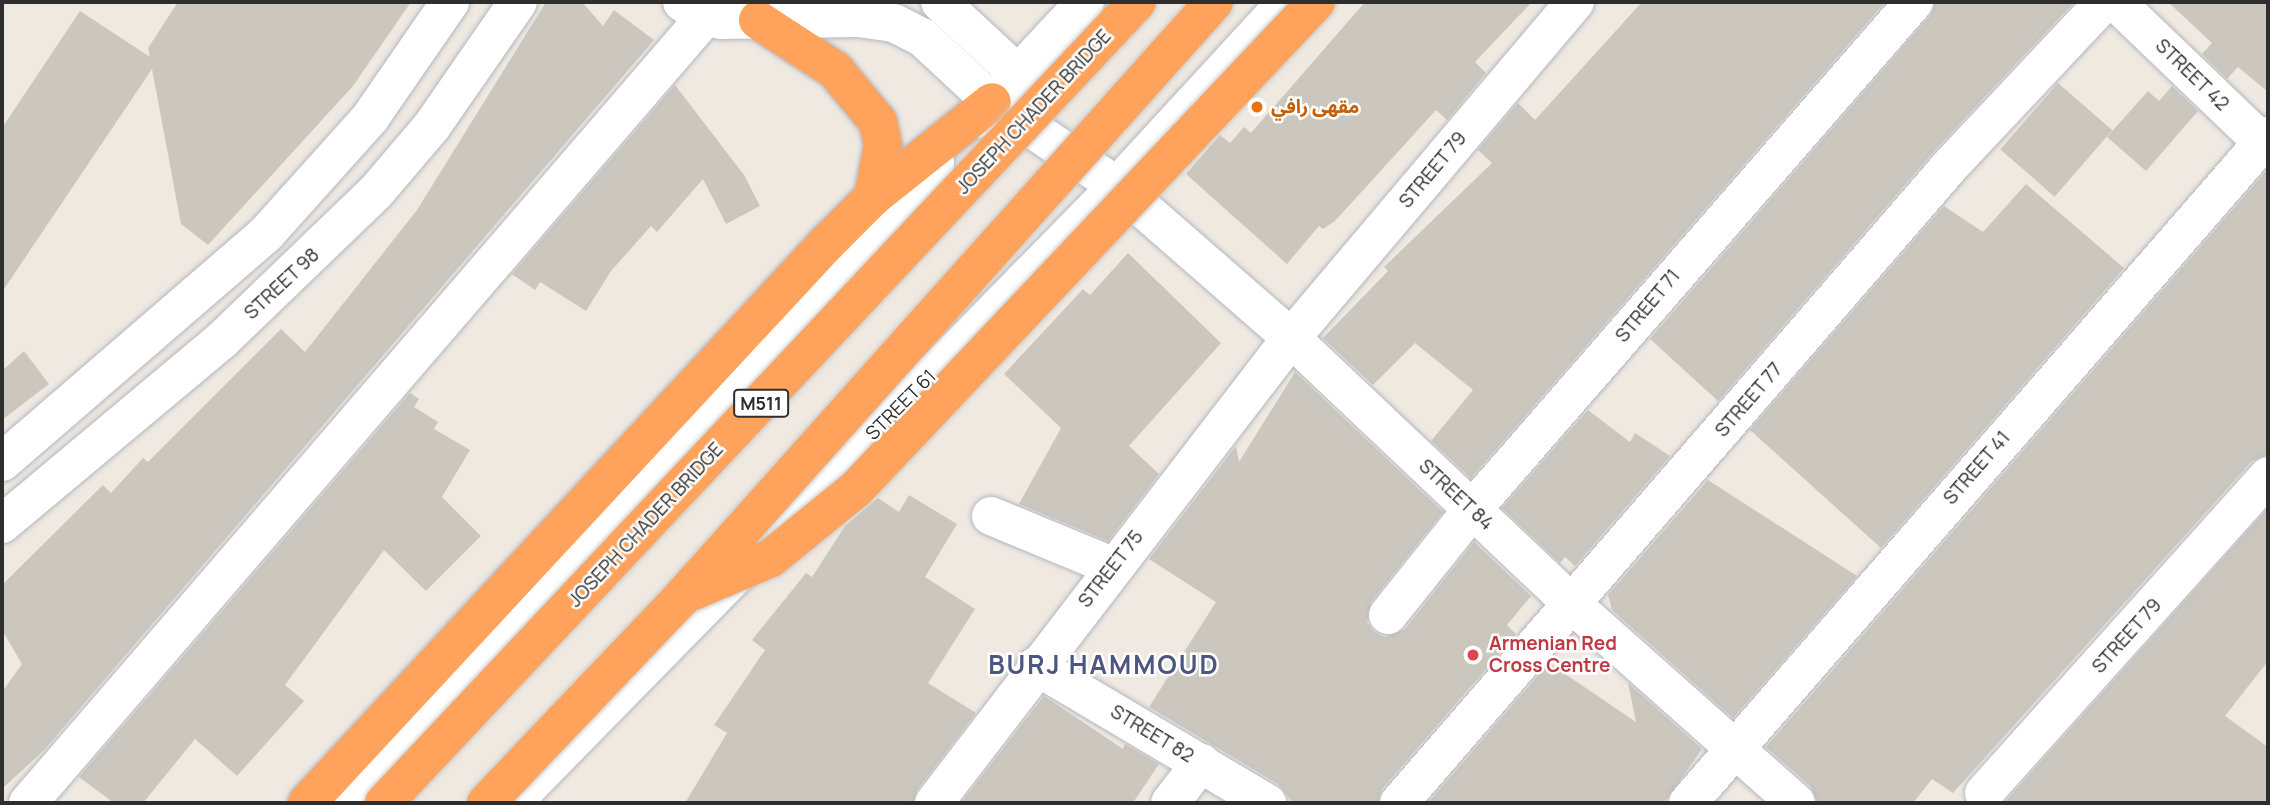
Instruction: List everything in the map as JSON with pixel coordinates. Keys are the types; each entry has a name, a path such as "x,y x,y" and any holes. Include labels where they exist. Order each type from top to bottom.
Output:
{"highway":[{"name":"JOSEPH CHADER BRIDGE","path":"384,803 1137,2"},
{"path":"486,803 682,596 1214,2"},
{"path":"682,596 771,558 856,489 1316,2"},
{"path":"758,20 835,70 878,122 883,145 873,197"},
{"path":"307,803 826,244 873,197 992,102"}],"street":[{"path":"2,462 266,234 370,118 450,2"},
{"name":"STREET 98","path":"2,524 222,340 366,202 432,127 518,2"},
{"path":"940,2 1018,74"},
{"path":"337,803 1085,2"},
{"name":"STREET 61","path":"530,798 1117,186 1286,2"},
{"name":"STREET 79","path":"1291,338 1575,2"},
{"name":"STREET 71","path":"1388,615 1471,511 1914,2"},
{"name":"STREET 77","path":"1399,803 1941,177 2104,2"},
{"name":"STREET 42","path":"2116,2 2266,142"},
{"path":"28,803 693,9"},
{"name":"STREET 84","path":"693,9 758,20 894,23 922,37 992,102 1117,186 1291,338 1573,605 1734,745 1796,803"},
{"name":"STREET 41","path":"1688,803 1734,745 2266,142"},
{"name":"STREET 75","path":"934,803 1112,566 1291,338"},
{"name":"STREET 79","path":"1984,793 2268,476"},
{"path":"991,516 1112,566"},
{"name":"STREET 82","path":"1036,666 1268,803"},
{"path":"1170,803 1201,763"}],"building":[{"path":"178,2 411,2 353,86 208,245 181,224 152,69 2,292 2,128 80,11 150,57 148,48"},
{"path":"546,2 582,2 603,26 614,10 654,40 44,750 2,789 2,692 22,664 2,630 2,585 103,485 111,493 143,458 148,462 281,329 305,352 417,210"},
{"path":"1365,2 1532,2 1475,62 1486,73 1447,120 1436,110 1335,221 1323,229 1319,226 1287,264 1186,174 1220,135 1230,143 1244,127 1251,133"},
{"path":"1642,2 1885,2 1471,478 1431,441 1473,390 1415,343 1373,385 1323,338 1388,271 1384,267 1492,163 1478,150 1518,103 1535,120"},
{"path":"1935,2 2074,2 1934,151 1718,401 1650,339 1930,16"},
{"path":"2168,2 2268,2 2268,92 2238,67 2227,79 2202,54 2212,43"},
{"path":"2058,83 2112,130 2055,197 2000,149"},
{"path":"675,85 744,175 760,206 726,224 703,179 657,232 651,226 611,271 586,311 540,282 535,290 512,274"},
{"path":"2172,86 2198,111 2146,171 2107,137 2148,91 2159,101"},
{"path":"2268,169 2268,455 2252,461 1953,793 1932,779 1913,803 1817,803 1811,787 1766,747"},
{"path":"2026,184 2124,268 1881,548 1750,430 1944,206 1983,232"},
{"path":"1128,253 1221,343 1129,446 1159,474 1108,541 1019,504 1061,428 1004,374 1083,289 1090,295"},
{"path":"24,351 49,384 2,420 2,371"},
{"path":"1295,372 1443,512 1371,602 1367,622 1374,632 1385,637 1405,629 1474,542 1531,596 1507,625 1516,634 1382,789 1378,803 1293,803 1278,784 1149,707 1216,602 1149,559 1236,446 1239,462"},
{"path":"410,393 419,399 414,407 438,422 434,429 470,450 442,497 481,536 426,591 384,550 285,685 304,701 237,776 195,739 143,803 114,803 79,777"},
{"path":"1588,410 1630,442 1635,433 1670,456 1575,566 1565,557 1560,563 1502,508"},
{"path":"1708,480 1857,576 1733,718 1612,610 1608,595"},
{"path":"909,495 957,524 925,577 975,609 928,683 976,713 917,790 913,803 685,803 727,733 714,725 765,650 752,640 806,573 812,577 845,526 878,498 899,512"},
{"path":"2268,508 2268,661 2225,716 2268,747 2268,803 2004,803"},
{"path":"1549,663 1636,722 1628,683 1702,749 1664,803 1428,803"},
{"path":"1044,696 1123,749 1125,744 1159,764 1133,803 961,803"}],"place":[{"name":"مقهى رافي","path":"1257,107"},
{"name":"Armenian Red Cross Centre","path":"1473,655"}],"district":[{"name":"BURJ HAMMOUD","path":"1104,665"}]}
